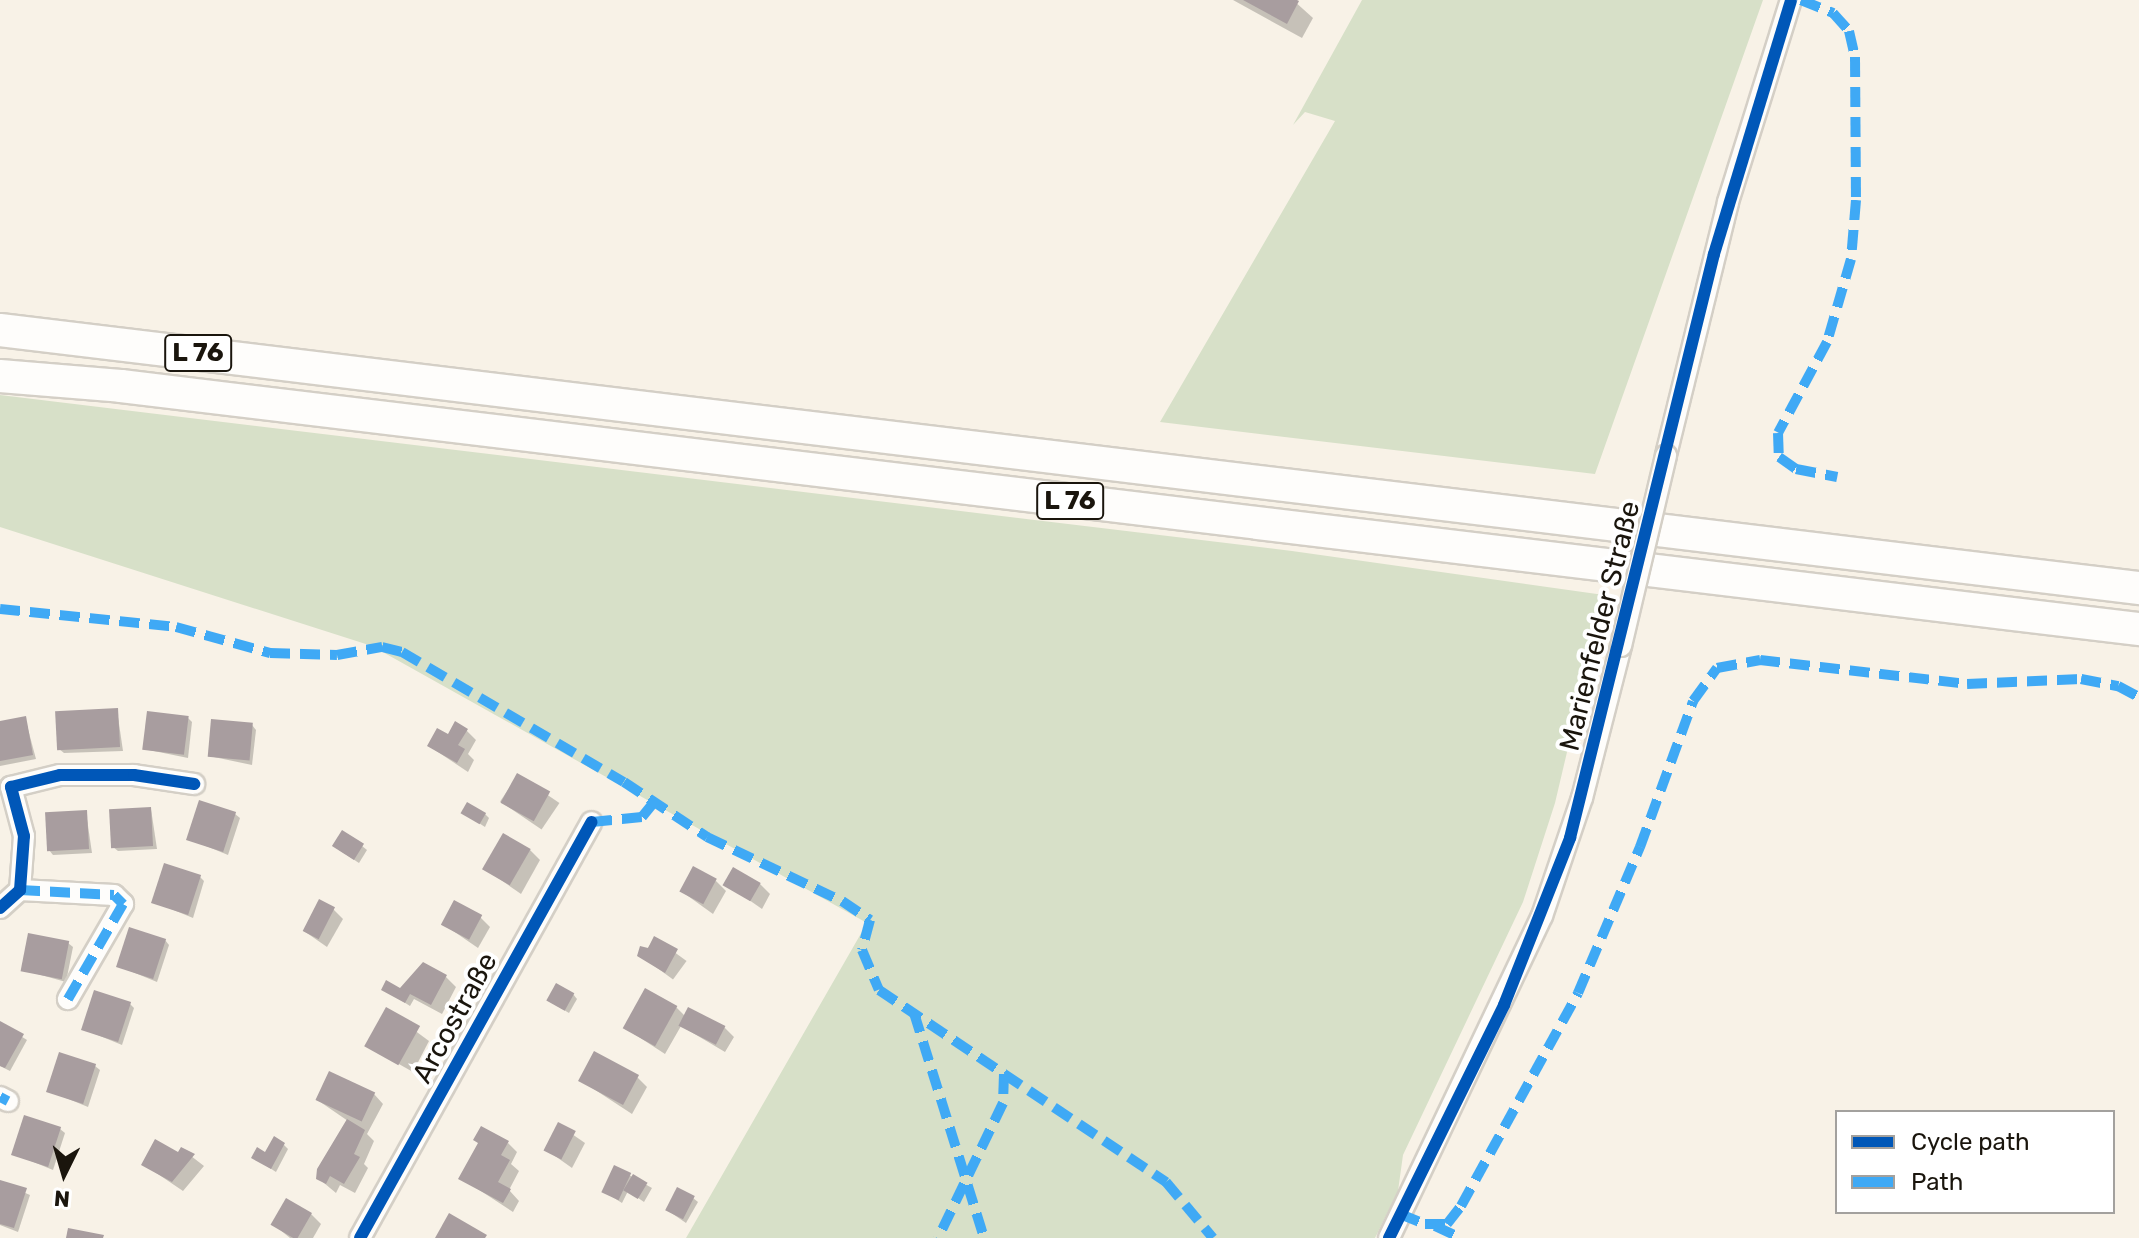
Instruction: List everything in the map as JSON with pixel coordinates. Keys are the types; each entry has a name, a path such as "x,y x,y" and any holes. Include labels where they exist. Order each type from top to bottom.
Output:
{"main road":[{"name":"L 76","path":"0,330 2139,588"},
{"name":"L 76","path":"0,376 121,386 2139,629"}],"street":[{"name":"Marienfelder Straße","path":"1389,1238 1542,916 1582,798 1728,202 1791,0"},
{"path":"0,908 20,890 24,836 11,787 60,775 134,775 194,784"},
{"name":"Arcostraße","path":"360,1238 592,822"},
{"path":"20,890 114,895 123,904 68,999"}],"green space":[{"path":"1362,0 1763,0 1595,474 1160,422 1335,121 1305,112 1293,125"},
{"path":"0,395 1292,551 1604,595 1555,803 1523,902 1403,1155 1398,1191 1375,1238 686,1238 867,923 372,646 0,527"}],"building":[{"path":"1243,0 1297,0 1299,1 1287,24"},
{"path":"118,708 120,747 57,750 55,711"},
{"path":"147,711 189,716 184,755 142,750"},
{"path":"26,716 33,755 0,761 0,721"},
{"path":"211,719 253,723 250,761 208,757"},
{"path":"455,721 468,729 458,745 465,749 457,763 427,746 437,728 448,734"},
{"path":"517,773 550,791 534,821 501,803"},
{"path":"199,800 236,812 223,852 186,840"},
{"path":"467,802 486,813 480,824 460,813"},
{"path":"151,807 153,846 111,848 109,809"},
{"path":"87,810 89,849 47,851 45,812"},
{"path":"342,830 364,844 354,860 332,846"},
{"path":"503,833 531,849 510,885 482,869"},
{"path":"164,863 201,875 188,915 151,903"},
{"path":"693,866 717,879 703,904 679,892"},
{"path":"733,867 761,883 750,901 722,885"},
{"path":"319,899 335,907 319,939 303,931"},
{"path":"454,900 482,915 469,940 441,925"},
{"path":"129,927 166,939 153,979 116,967"},
{"path":"28,933 69,941 62,979 21,971"},
{"path":"654,936 678,949 665,973 637,956 640,946 648,948"},
{"path":"423,962 447,975 431,1005 410,994 405,1003 381,990 386,980 400,988"},
{"path":"556,983 574,993 565,1011 546,1000"},
{"path":"645,988 677,1006 655,1046 623,1028"},
{"path":"94,990 131,1002 118,1042 81,1030"},
{"path":"386,1007 420,1026 398,1065 364,1046"},
{"path":"688,1007 725,1026 716,1045 678,1026"},
{"path":"0,1021 24,1034 5,1068 0,1066"},
{"path":"594,1051 639,1075 623,1105 578,1081"},
{"path":"59,1052 96,1064 83,1104 46,1092"},
{"path":"329,1071 375,1093 362,1122 315,1100"},
{"path":"24,1115 61,1127 48,1167 11,1155"},
{"path":"347,1119 365,1130 354,1154 360,1157 344,1184 330,1176 326,1184 316,1179 317,1169"},
{"path":"558,1122 576,1131 561,1160 543,1151"},
{"path":"481,1126 509,1141 501,1155 510,1160 498,1182 511,1189 503,1203 458,1179 478,1143 473,1140"},
{"path":"274,1136 285,1143 271,1169 251,1158 257,1147 265,1152"},
{"path":"155,1139 178,1152 181,1147 195,1154 172,1182 141,1165"},
{"path":"614,1165 631,1173 619,1200 601,1192"},
{"path":"633,1174 648,1183 638,1199 623,1190"},
{"path":"0,1180 27,1188 14,1228 0,1224"},
{"path":"677,1187 695,1196 683,1219 665,1210"},
{"path":"286,1198 312,1213 298,1238 270,1225"},
{"path":"449,1213 487,1235 485,1238 435,1238"},
{"path":"68,1228 104,1235 103,1238 66,1238"}],"marked path":[{"path":"1801,0 1833,13 1849,31 1855,57 1856,200 1851,259 1827,342 1778,433 1779,457 1796,469 1837,477"},
{"path":"0,609 176,627 270,653 337,655 382,647 402,652 624,782 707,837 842,901 870,920 862,950 879,990 1004,1074 1003,1103 938,1238"},
{"path":"1400,1214 1425,1224 1447,1224 1461,1206 1578,993 1640,847 1693,701 1717,668 1760,660 1967,684 2081,679 2118,686 2139,697"},
{"path":"592,822 642,817 654,802"},
{"path":"20,890 114,895 123,904 68,999"},
{"path":"914,1013 984,1238"},
{"path":"1004,1074 1166,1182 1213,1238"},
{"path":"0,1097 8,1101"},
{"path":"1435,1226 1461,1238"}],"cycle path":[{"path":"1389,1238 1504,1005 1570,838 1714,254 1791,0"},
{"path":"0,908 20,890 24,836 11,787 60,775 134,775 194,784"},
{"path":"360,1238 592,822"}]}
